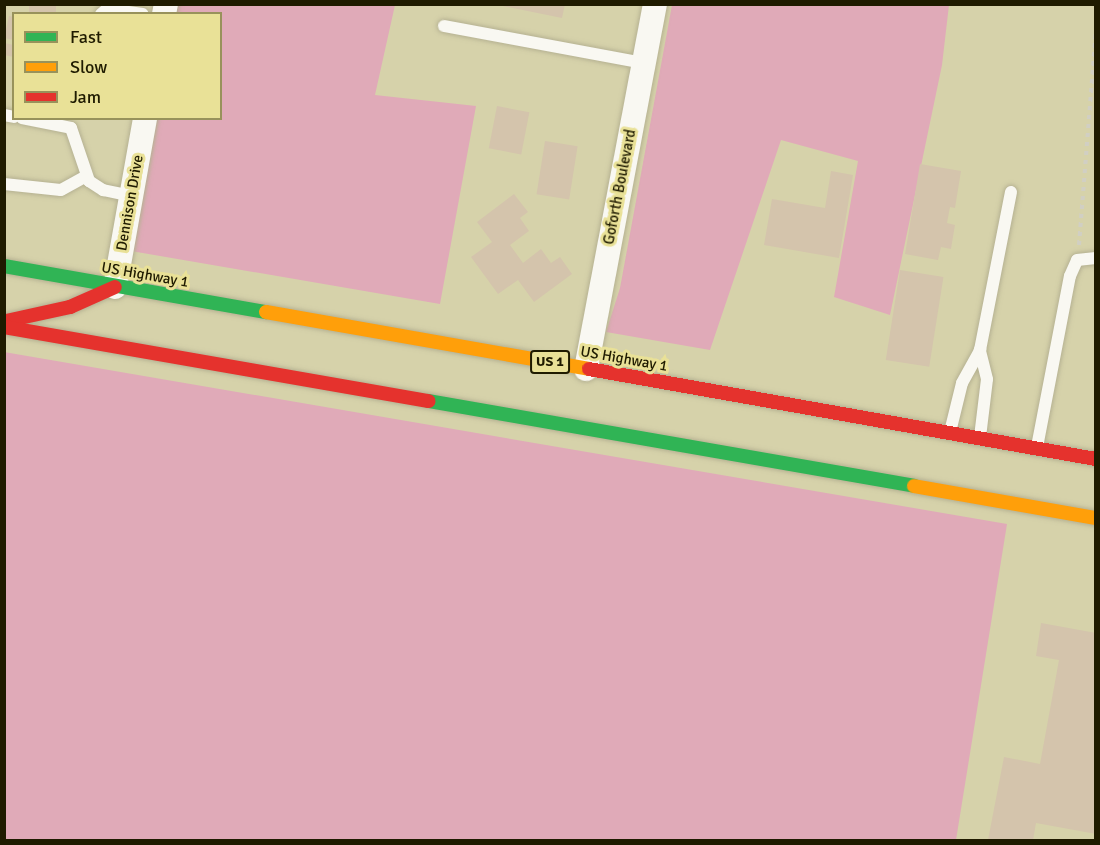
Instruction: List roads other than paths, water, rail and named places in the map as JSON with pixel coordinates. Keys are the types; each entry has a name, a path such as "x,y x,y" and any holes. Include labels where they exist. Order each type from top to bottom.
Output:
{"main road":[{"name":"US Highway 1","path":"4,266 1095,459"},
{"path":"4,321 70,307 115,287"},
{"path":"4,327 1095,518"}],"street":[{"name":"Goforth Boulevard","path":"586,369 655,4"},
{"name":"Dennison Drive","path":"115,287 146,120"}],"lane":[{"path":"104,9 127,12"},
{"path":"444,26 644,63"},
{"path":"42,120 71,123 86,176 103,190 132,196"},
{"path":"4,184 61,190 86,176"},
{"path":"950,433 962,383 980,350 1011,192"},
{"path":"1037,448 1070,276 1077,260 1095,258"},
{"path":"980,350 987,380 980,438"}]}
